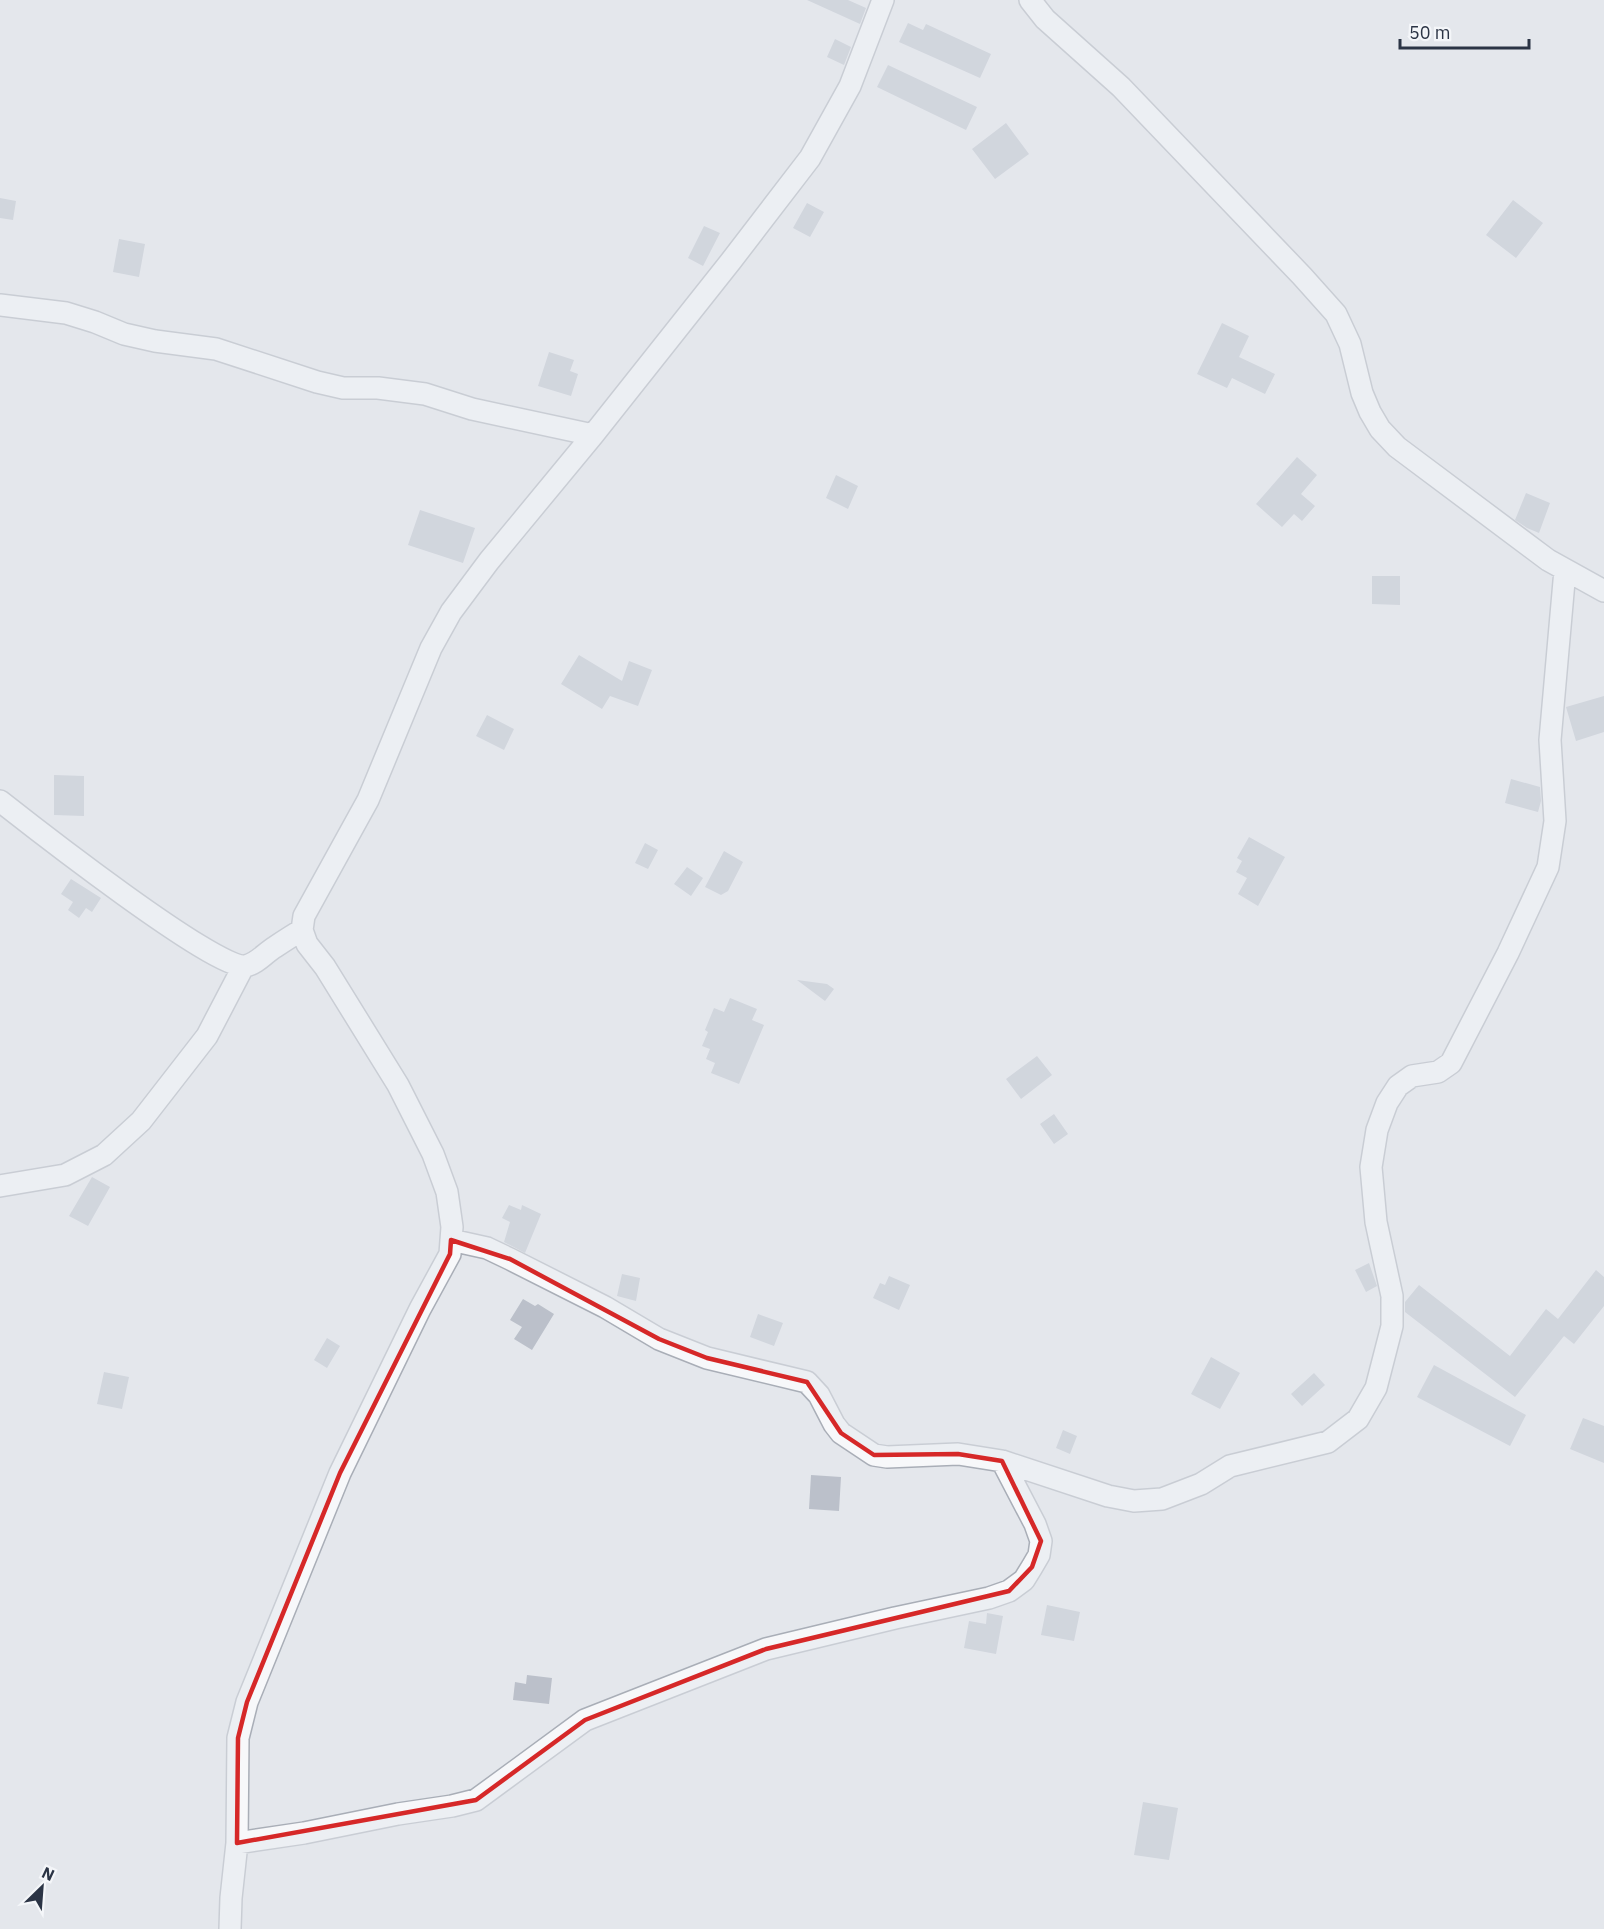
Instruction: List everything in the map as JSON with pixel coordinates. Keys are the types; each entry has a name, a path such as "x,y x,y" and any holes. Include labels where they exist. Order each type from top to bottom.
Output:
{"street":[{"path":"230,1929 237,1843 238,1738 247,1702 340,1473 420,1309 450,1254 452,1227 447,1192 433,1154 398,1085 325,967 307,944 302,930 304,916 368,800 431,648 451,612 489,561 593,435 810,158 850,86 883,0"},
{"path":"1030,0 1045,19 1121,87 1336,314 1350,344 1362,393 1380,429 1391,441 1548,560 1604,591"},
{"path":"0,305 66,313 124,334 216,349 278,370 343,388 378,388 425,394 472,409 593,435"},
{"path":"451,1240 487,1248 605,1307 659,1339 707,1358 807,1382 819,1395 841,1433 874,1455 887,1457 958,1454 1002,1461 1108,1496 1134,1501 1162,1499 1202,1484 1230,1466 1328,1442 1359,1419 1376,1388 1392,1326 1392,1296 1376,1222 1371,1167 1377,1130 1387,1103 1398,1086 1412,1076 1438,1072 1451,1063 1548,867 1555,821 1550,740 1565,570"},
{"path":"0,801 171,929 227,962 243,967 255,963 274,947 302,930"},
{"path":"0,1186 65,1175 104,1155 141,1121 207,1036 243,967"},
{"path":"237,1843 304,1833 476,1800 585,1720 766,1649 989,1598 1009,1591 1024,1580 1039,1555 1041,1541 1035,1524 1002,1461"}],"highlighted area":[{"path":"451,1240 510,1259 659,1339 707,1358 807,1382 841,1433 874,1455 958,1454 1002,1461 1041,1541 1032,1567 1009,1591 766,1649 585,1720 476,1800 237,1843 238,1738 247,1702 340,1473 450,1254"}],"building":[{"path":"807,0 848,0 866,8 860,24"},
{"path":"908,23 923,30 926,24 991,54 980,78 899,42"},
{"path":"835,39 851,47 844,65 827,57"},
{"path":"888,65 977,107 966,130 877,87"},
{"path":"1006,123 1029,154 995,179 972,149"},
{"path":"0,198 16,201 13,220 0,218"},
{"path":"1513,200 1543,223 1516,258 1486,235"},
{"path":"807,203 824,212 810,237 793,228"},
{"path":"704,226 720,233 703,266 688,258"},
{"path":"119,239 145,244 139,277 113,272"},
{"path":"1222,323 1249,336 1239,357 1275,374 1265,394 1232,378 1227,388 1197,374"},
{"path":"549,352 574,360 570,371 578,374 571,396 538,386"},
{"path":"1297,457 1317,475 1301,494 1315,506 1302,521 1294,514 1282,527 1256,504"},
{"path":"836,475 858,486 848,509 826,498"},
{"path":"1526,493 1550,503 1539,533 1515,520"},
{"path":"420,510 475,528 463,563 408,545"},
{"path":"1372,576 1400,576 1400,605 1372,604"},
{"path":"579,655 622,681 629,661 652,670 638,706 610,696 602,709 561,684"},
{"path":"1604,696 1604,732 1576,741 1566,707"},
{"path":"487,715 514,729 504,750 476,736"},
{"path":"54,775 84,776 84,816 54,815"},
{"path":"1511,779 1540,787 1541,801 1538,812 1505,803"},
{"path":"1249,837 1285,857 1258,906 1238,894 1247,878 1236,872 1242,861 1237,858"},
{"path":"645,843 658,850 648,869 635,863"},
{"path":"724,851 743,862 728,891 721,895 705,887"},
{"path":"687,867 703,878 691,896 674,884"},
{"path":"71,879 101,898 92,912 86,908 79,918 68,910 73,902 61,894"},
{"path":"797,980 827,984 834,989 825,1001"},
{"path":"730,998 757,1009 752,1020 764,1025 739,1084 711,1073 715,1063 706,1059 710,1049 702,1046 708,1032 705,1030 714,1008 724,1012"},
{"path":"1037,1056 1052,1075 1021,1099 1006,1079"},
{"path":"1054,1114 1068,1134 1054,1144 1040,1124"},
{"path":"92,1177 110,1187 88,1226 69,1216"},
{"path":"509,1205 521,1210 522,1205 541,1214 525,1253 504,1242 510,1222 502,1218"},
{"path":"1369,1263 1377,1286 1366,1292 1355,1270"},
{"path":"1596,1270 1604,1277 1604,1306 1574,1344 1564,1336 1515,1397 1405,1312 1405,1302 1419,1285 1510,1356 1546,1309 1558,1319"},
{"path":"622,1274 640,1278 636,1301 617,1296"},
{"path":"889,1276 910,1285 899,1310 873,1298 880,1283 885,1285"},
{"path":"523,1299 535,1306 538,1304 554,1314 532,1350 514,1339 522,1327 510,1320"},
{"path":"758,1314 783,1323 774,1346 750,1337"},
{"path":"327,1338 340,1346 327,1368 314,1360"},
{"path":"1211,1357 1240,1373 1220,1409 1191,1394"},
{"path":"1434,1365 1526,1415 1510,1446 1417,1397"},
{"path":"104,1372 129,1377 122,1409 97,1404"},
{"path":"1314,1373 1325,1385 1302,1406 1291,1394"},
{"path":"1583,1418 1604,1426 1604,1463 1570,1449"},
{"path":"1063,1430 1077,1436 1070,1454 1056,1448"},
{"path":"811,1475 841,1477 839,1511 809,1509"},
{"path":"1047,1605 1080,1612 1074,1641 1041,1635"},
{"path":"987,1613 1003,1616 996,1654 964,1648 969,1621 986,1624"},
{"path":"527,1675 552,1678 549,1704 513,1700 515,1682 526,1684"},
{"path":"1143,1802 1178,1808 1169,1860 1134,1855"}]}
